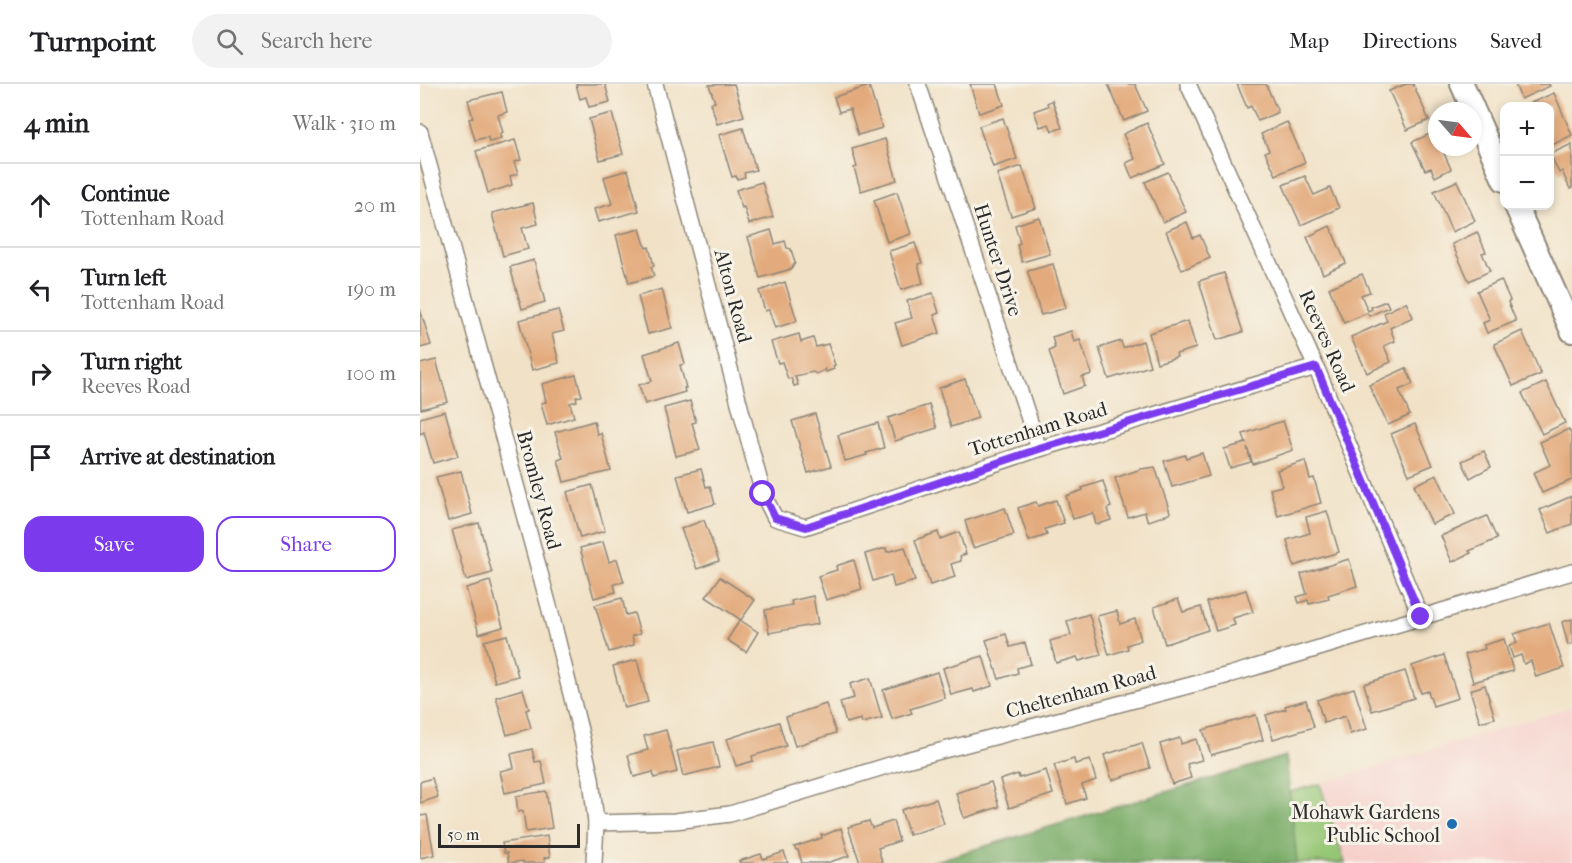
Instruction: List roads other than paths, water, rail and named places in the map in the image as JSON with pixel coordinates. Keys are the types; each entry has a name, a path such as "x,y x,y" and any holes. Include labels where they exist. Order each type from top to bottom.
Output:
{"street":[{"name":"Alton Road","path":"655,84 763,494 775,518"},
{"name":"Hunter Drive","path":"918,84 1039,449"},
{"name":"Reeves Road","path":"1188,84 1316,367 1421,617"},
{"path":"1462,84 1500,171"},
{"name":"Bromley Road","path":"420,132 550,610 591,778 596,823 594,863"},
{"path":"1518,210 1572,331"},
{"name":"Tottenham Road","path":"775,518 806,527 1039,449 1316,367"},
{"name":"Cheltenham Road","path":"596,823 675,821 730,814 906,760 1229,675 1572,572"}],"place":[{"name":"Mohawk Gardens Public School","path":"1452,824"}]}
